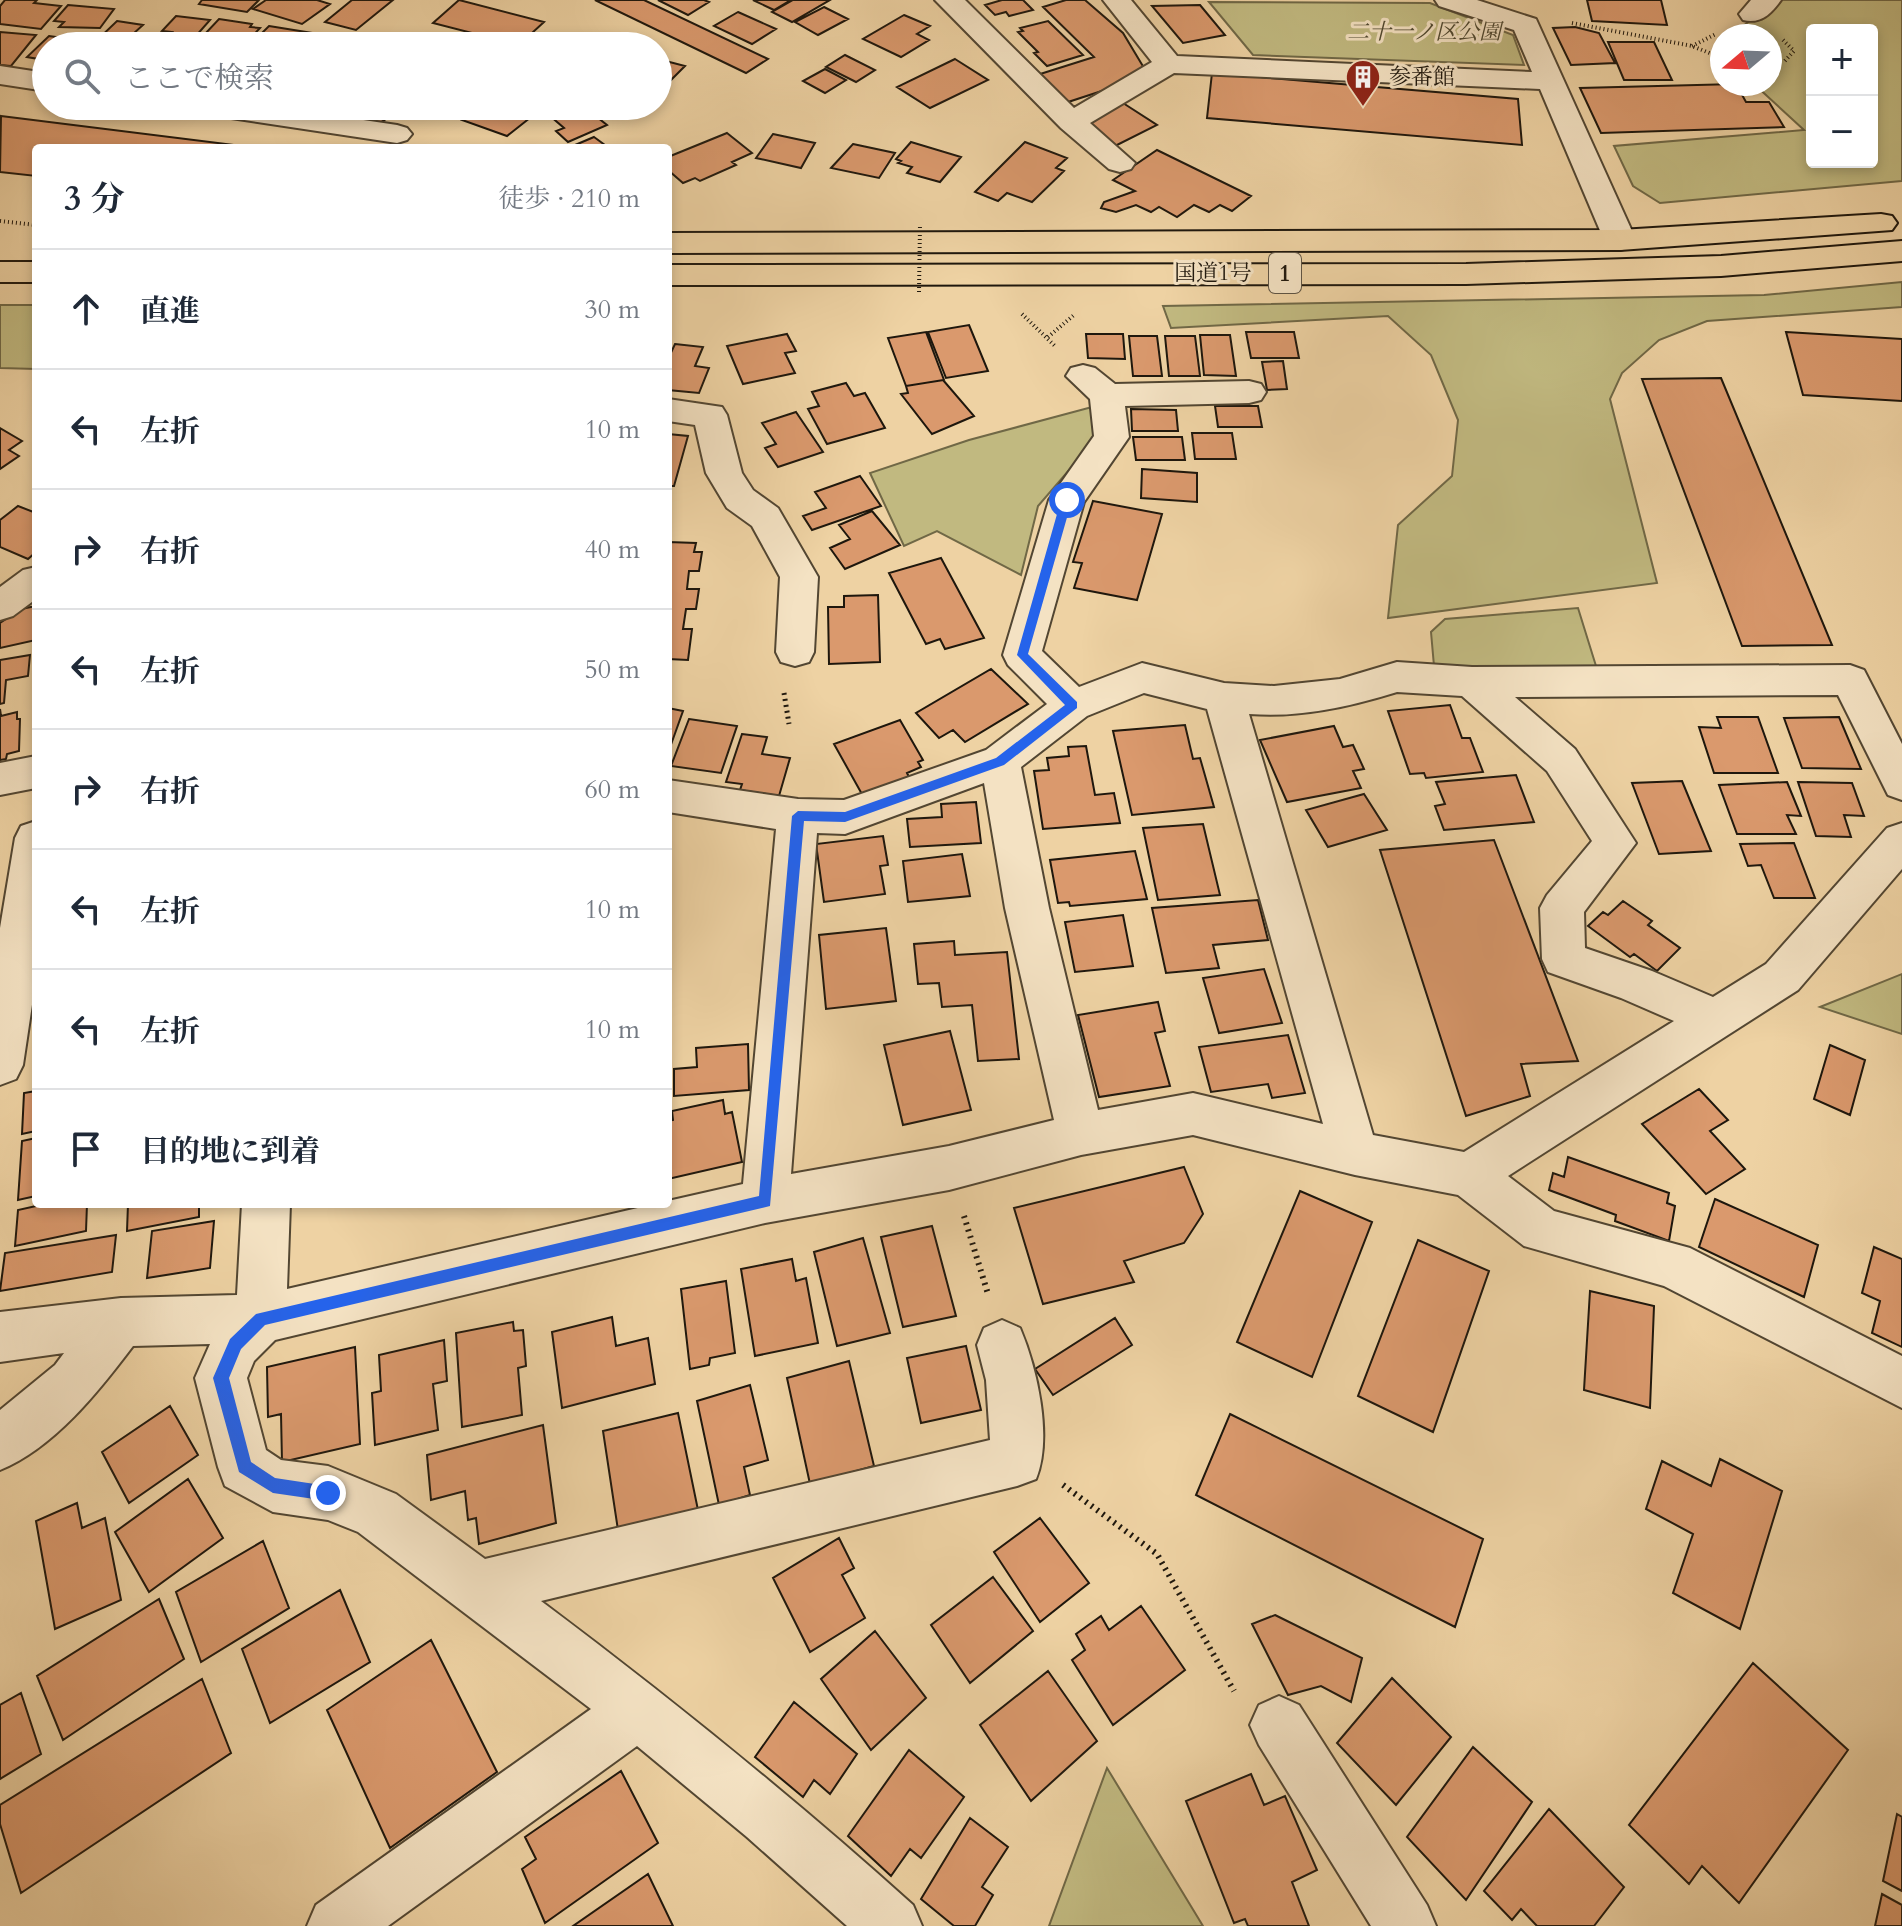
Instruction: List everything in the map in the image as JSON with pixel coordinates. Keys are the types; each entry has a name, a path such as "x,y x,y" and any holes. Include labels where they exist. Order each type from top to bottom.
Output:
{"highway":[{"name":"国道1号","path":"672,243 1620,240 1902,221"},
{"path":"0,246 32,246"},
{"name":"国道1号","path":"672,275 1466,274 1721,266 1902,251"},
{"path":"0,272 32,272"}],"street":[{"path":"949,0 1071,122 1120,163"},
{"path":"1117,0 1169,64"},
{"path":"1449,0 1526,25 1620,240"},
{"path":"1071,122 1169,64 1549,81"},
{"path":"0,75 32,80"},
{"path":"304,120 397,134"},
{"path":"1073,705 1022,655 1067,500 1112,437 1095,386 1249,392"},
{"path":"672,410 710,415 724,473 740,499 765,517 799,577 795,652"},
{"path":"0,606 32,583"},
{"path":"672,797 798,816 845,817 1000,761 1073,705 1142,678 1224,698 1274,701 1340,694 1397,677 1472,682 1850,680 1902,784"},
{"path":"1472,682 1561,760 1615,843 1562,908 1564,959 1636,984 1714,1018"},
{"path":"1224,698 1355,1153"},
{"path":"1000,761 1027,908 1081,1134"},
{"path":"0,779 32,773"},
{"path":"765,1201 798,816"},
{"path":"1469,1175 1782,977 1902,840"},
{"path":"0,1065 32,863"},
{"path":"0,1337 121,1322 261,1319 765,1201 949,1168 1081,1134 1193,1114 1355,1153 1469,1175 1541,1230 1673,1265 1902,1383"},
{"path":"266,1208 261,1319 236,1344 221,1378 244,1467 273,1485 328,1493 377,1513 640,1709 796,1838 892,1926"},
{"path":"0,1444 73,1383 121,1322"},
{"path":"479,1588 1017,1460 1012,1380 1002,1345"},
{"path":"337,1926 640,1709"},
{"path":"1279,1725 1406,1926"}],"path":[{"path":"1526,25 1539,16 1692,46 1710,53"},
{"path":"1692,46 1710,37"},
{"path":"1783,63 1794,51"},
{"path":"0,221 32,225"},
{"path":"919,292 920,224"},
{"path":"1016,308 1095,386"},
{"path":"949,1168 1002,1345"},
{"path":"1017,1460 1035,1465 1157,1554 1251,1721 1279,1725"}],"green space":[{"path":"1775,0 1902,0 1902,181 1660,203 1633,186 1614,146 1804,130 1767,96 1782,96 1782,24 1746,24"},
{"name":"二十一ノ区公園","path":"1209,2 1430,3 1513,35 1524,65 1253,55"},
{"path":"1902,282 1902,307 1707,321 1659,340 1622,373 1610,399 1657,583 1388,618 1398,525 1452,476 1458,420 1431,355 1388,316 1171,328 1163,306 1764,295"},
{"path":"0,305 32,305 32,369 0,368"},
{"path":"1092,407 1096,439 1038,506 1021,575 937,531 904,546 870,473 969,440"},
{"path":"1578,608 1596,666 1434,666 1431,632 1445,619"},
{"path":"1902,974 1902,1034 1820,1007"},
{"path":"1107,1768 1203,1926 1049,1926"}],"building":[{"path":"5,0 37,0 34,3 61,6 41,29 0,24 0,6"},
{"path":"202,0 259,0 247,12 199,4"},
{"path":"266,0 317,0 330,4 302,24 253,9"},
{"path":"352,0 393,0 356,30 325,22"},
{"path":"459,0 544,22 533,32 468,32 433,23"},
{"path":"595,0 644,0 768,59 746,73 672,37 672,32 661,32"},
{"path":"658,0 704,0 709,2 688,15"},
{"path":"753,0 791,0 774,10"},
{"path":"793,0 830,0 792,22 772,12"},
{"path":"1002,0 1023,0 1033,10 1009,16 1006,12 995,15 985,5"},
{"path":"1066,0 1085,0 1123,33 1144,68 1117,86 1065,103 1037,75 1094,57 1043,7"},
{"path":"1587,0 1661,0 1667,25 1592,21"},
{"path":"68,5 114,9 100,28 59,27 64,22 54,21"},
{"path":"1200,5 1225,35 1183,43 1152,6"},
{"path":"824,7 848,19 818,35 795,22"},
{"path":"738,12 776,29 752,44 714,26"},
{"path":"904,15 930,26 917,34 929,40 901,57 863,39"},
{"path":"176,16 210,20 199,32 162,31"},
{"path":"219,19 260,28 256,32 207,32"},
{"path":"117,21 143,25 135,32 106,32"},
{"path":"1048,21 1083,55 1047,66 1018,32 1023,31 1020,28"},
{"path":"269,26 306,32 263,32"},
{"path":"1575,27 1599,33 1615,63 1571,65 1553,28"},
{"path":"0,32 32,35 32,40 11,66 0,65"},
{"path":"1608,42 1654,42 1672,80 1624,80"},
{"path":"845,55 875,70 856,82 826,67"},
{"path":"955,59 988,80 930,108 897,87"},
{"path":"672,63 685,66 672,79"},
{"path":"825,69 846,80 825,93 803,81"},
{"name":"参番館","path":"1212,73 1518,99 1522,145 1207,118"},
{"path":"1710,85 1710,96 1743,96 1746,102 1769,102 1784,127 1601,133 1580,88"},
{"path":"1123,103 1157,125 1113,147 1087,129 1089,120"},
{"path":"1,116 226,144 32,144 32,176 0,172"},
{"path":"462,120 527,120 507,136"},
{"path":"555,120 601,120 607,125 568,142 556,131 564,128"},
{"path":"727,133 752,153 732,162 736,165 700,181 695,178 683,183 672,173 672,155"},
{"path":"773,134 815,143 801,168 756,158"},
{"path":"594,137 604,144 577,144"},
{"path":"911,142 961,157 940,182 907,173 912,167 898,163 901,161 896,159"},
{"path":"1025,142 1067,158 1056,168 1064,171 1032,202 1007,193 998,201 975,192"},
{"path":"853,144 895,153 879,178 831,168"},
{"path":"1157,150 1251,196 1232,211 1220,205 1209,212 1194,205 1177,217 1159,207 1151,212 1136,205 1116,212 1101,208 1104,202 1135,191 1113,180"},
{"path":"969,325 988,371 946,378 928,332"},
{"path":"926,332 944,380 906,386 888,338"},
{"path":"1246,332 1294,332 1299,358 1251,358"},
{"path":"1786,332 1902,339 1902,401 1803,395"},
{"path":"787,334 796,351 785,353 795,373 743,384 727,346"},
{"path":"1086,334 1123,334 1125,359 1088,358"},
{"path":"1200,335 1230,335 1236,376 1204,375"},
{"path":"1129,336 1157,336 1162,376 1133,376"},
{"path":"1165,336 1195,336 1200,376 1169,376"},
{"path":"675,344 703,347 695,366 709,368 699,393 672,390 672,350"},
{"path":"1283,361 1287,389 1267,390 1262,362"},
{"path":"1721,378 1832,645 1742,646 1642,379"},
{"path":"943,380 974,416 932,434 901,394 908,393 906,386"},
{"path":"846,383 854,396 865,393 885,428 827,444 808,409 819,406 812,392"},
{"path":"1215,406 1258,406 1262,427 1218,427"},
{"path":"1131,409 1176,410 1178,431 1132,431"},
{"path":"796,412 823,452 778,467 765,448 776,444 762,423"},
{"path":"0,428 22,441 9,450 19,456 0,469"},
{"path":"1192,433 1232,433 1236,459 1195,459"},
{"path":"672,434 688,436 674,486"},
{"path":"1133,437 1182,437 1185,460 1136,460"},
{"path":"1142,469 1197,473 1197,502 1141,498"},
{"path":"860,476 881,506 812,530 803,516 826,508 815,492"},
{"path":"1093,501 1162,514 1137,600 1074,588 1082,563 1073,562"},
{"path":"18,506 32,511 32,556 28,559 0,547 0,520"},
{"path":"872,511 900,545 845,569 830,548 850,539 839,525"},
{"path":"672,542 696,543 694,552 702,552 699,571 689,571 687,589 699,589 696,609 686,609 683,629 692,629 688,660 672,659"},
{"path":"941,558 984,638 945,649 940,639 926,644 889,573"},
{"path":"878,595 880,662 829,664 828,607 844,607 844,596"},
{"path":"32,607 32,641 0,648 0,623 21,609"},
{"path":"30,655 28,676 6,680 4,703 0,704 0,660"},
{"path":"991,669 1028,704 965,742 953,730 939,738 916,713"},
{"path":"1450,705 1462,738 1470,738 1483,772 1426,778 1424,773 1410,774 1388,711"},
{"path":"0,709 1,716 17,712 17,719 20,719 19,751 7,754 6,759 0,760"},
{"path":"672,709 683,711 672,742"},
{"path":"1717,717 1758,717 1778,773 1714,773 1699,727 1721,728"},
{"path":"1839,717 1861,769 1802,768 1784,718"},
{"path":"689,719 737,726 721,773 672,766"},
{"path":"900,720 923,760 918,762 921,767 907,773 910,779 863,796 834,744"},
{"path":"1185,725 1193,759 1200,758 1214,807 1132,815 1113,731"},
{"path":"1334,726 1343,747 1353,745 1364,769 1353,771 1361,788 1287,802 1260,740"},
{"path":"742,734 767,737 762,754 790,758 779,796 740,790 742,784 726,782"},
{"path":"1086,746 1095,795 1114,793 1120,823 1043,829 1034,771 1049,770 1047,758 1069,756 1068,747"},
{"path":"1516,775 1534,822 1444,830 1435,806 1445,804 1436,782"},
{"path":"1682,781 1711,851 1659,854 1632,783"},
{"path":"1787,782 1801,816 1787,815 1796,834 1737,834 1719,785"},
{"path":"1798,782 1852,783 1864,816 1844,815 1851,837 1816,836"},
{"path":"1364,794 1387,830 1328,847 1306,810"},
{"path":"976,802 981,843 910,847 907,819 942,817 941,804"},
{"path":"1203,824 1220,895 1158,900 1143,828"},
{"path":"883,836 888,865 880,866 885,894 824,902 816,844"},
{"path":"1494,840 1578,1061 1521,1064 1530,1096 1466,1116 1380,850"},
{"path":"1794,843 1815,898 1774,898 1761,865 1748,866 1740,844"},
{"path":"1135,851 1147,899 1070,906 1069,902 1058,903 1050,860"},
{"path":"962,854 970,896 908,902 903,861"},
{"path":"1258,900 1268,940 1213,945 1219,968 1166,973 1152,908"},
{"path":"1623,901 1652,921 1648,925 1680,948 1657,971 1634,954 1630,957 1588,926 1603,912 1608,915"},
{"path":"1123,915 1133,966 1075,972 1065,922"},
{"path":"886,928 896,1001 826,1009 819,935"},
{"path":"954,941 955,955 1007,952 1019,1059 978,1061 972,1005 942,1007 939,983 918,984 914,944"},
{"path":"1264,969 1282,1023 1219,1033 1203,978"},
{"path":"1158,1002 1165,1031 1155,1033 1170,1086 1099,1097 1078,1015"},
{"path":"950,1031 971,1110 903,1125 884,1045"},
{"path":"1288,1035 1305,1093 1272,1098 1268,1084 1211,1092 1199,1047"},
{"path":"748,1044 749,1090 674,1096 674,1069 697,1067 696,1048"},
{"path":"1830,1045 1865,1060 1850,1115 1814,1099"},
{"path":"1699,1089 1728,1120 1710,1131 1745,1169 1706,1194 1642,1124"},
{"path":"32,1092 32,1132 22,1134 24,1093"},
{"path":"723,1100 725,1114 732,1112 742,1162 672,1178 672,1111"},
{"path":"32,1139 32,1197 18,1200 22,1141"},
{"path":"1568,1157 1669,1193 1667,1203 1675,1206 1669,1241 1615,1221 1616,1215 1549,1190 1553,1173 1564,1177"},
{"path":"1184,1167 1203,1214 1184,1243 1124,1261 1134,1282 1043,1304 1014,1208"},
{"path":"1300,1191 1372,1222 1312,1377 1237,1342"},
{"path":"1715,1199 1818,1245 1804,1297 1699,1247"},
{"path":"32,1207 87,1208 86,1231 15,1246 18,1210"},
{"path":"128,1208 199,1208 199,1217 127,1231"},
{"path":"214,1221 210,1268 147,1278 152,1231"},
{"path":"932,1226 956,1316 903,1327 881,1237"},
{"path":"116,1235 112,1272 0,1291 5,1253"},
{"path":"863,1238 890,1333 837,1346 814,1252"},
{"path":"1418,1240 1489,1271 1433,1432 1358,1396"},
{"path":"1874,1247 1902,1259 1902,1347 1872,1333 1880,1301 1862,1293"},
{"path":"792,1259 796,1281 806,1278 818,1343 755,1356 741,1269"},
{"path":"726,1281 735,1353 710,1358 709,1365 690,1369 681,1289"},
{"path":"1590,1291 1654,1306 1650,1408 1584,1390"},
{"path":"612,1317 616,1346 648,1338 655,1384 562,1408 552,1332"},
{"path":"1115,1318 1132,1345 1053,1395 1035,1369"},
{"path":"513,1322 514,1331 523,1330 526,1366 518,1368 522,1415 462,1427 456,1333"},
{"path":"444,1340 447,1381 433,1384 438,1430 375,1445 372,1393 381,1391 379,1355"},
{"path":"966,1346 981,1410 921,1423 907,1358"},
{"path":"355,1347 360,1444 282,1462 281,1414 268,1417 267,1367"},
{"path":"849,1361 874,1466 810,1484 787,1378"},
{"path":"750,1385 768,1460 744,1467 750,1495 719,1505 697,1401"},
{"path":"170,1406 198,1455 129,1503 102,1452"},
{"path":"678,1413 698,1510 618,1530 603,1431"},
{"path":"1230,1414 1483,1539 1455,1627 1196,1495"},
{"path":"543,1425 556,1523 479,1544 476,1518 468,1520 465,1491 431,1500 427,1455"},
{"path":"1720,1459 1782,1491 1740,1629 1673,1593 1693,1534 1646,1509 1662,1461 1711,1486"},
{"path":"188,1479 223,1538 149,1592 115,1532"},
{"path":"77,1503 82,1528 105,1518 121,1600 55,1629 36,1521"},
{"path":"1040,1518 1089,1583 1040,1622 994,1552"},
{"path":"839,1538 854,1568 842,1575 865,1618 810,1652 773,1578"},
{"path":"263,1541 289,1608 201,1662 176,1592"},
{"path":"993,1577 1033,1631 970,1683 931,1625"},
{"path":"340,1590 370,1662 270,1723 242,1649"},
{"path":"159,1599 184,1659 63,1740 37,1676"},
{"path":"1141,1606 1185,1670 1113,1725 1072,1660 1085,1650 1076,1634 1101,1616 1109,1630"},
{"path":"1275,1615 1362,1658 1351,1702 1321,1686 1288,1695 1252,1624"},
{"path":"875,1631 926,1698 871,1750 821,1679"},
{"path":"431,1640 497,1772 390,1848 327,1710"},
{"path":"1753,1663 1848,1750 1739,1903 1702,1866 1689,1884 1629,1825"},
{"path":"1048,1671 1097,1741 1031,1801 980,1725"},
{"path":"1392,1678 1451,1737 1396,1805 1337,1743"},
{"path":"202,1679 231,1753 21,1893 0,1824 0,1805"},
{"path":"21,1693 41,1754 0,1779 0,1705"},
{"path":"794,1702 857,1754 830,1794 814,1780 803,1797 755,1757"},
{"path":"1473,1747 1532,1802 1466,1900 1407,1837"},
{"path":"909,1750 964,1797 921,1858 910,1849 891,1876 848,1836"},
{"path":"621,1771 658,1843 545,1923 522,1869 536,1859 525,1837"},
{"path":"1251,1774 1264,1805 1285,1796 1317,1870 1292,1882 1309,1926 1248,1926 1245,1919 1234,1923 1186,1801"},
{"path":"1549,1809 1624,1887 1594,1926 1537,1926 1521,1909 1512,1920 1484,1891"},
{"path":"1897,1814 1902,1817 1902,1891 1883,1881"},
{"path":"970,1818 1008,1847 982,1887 993,1895 975,1926 954,1926 921,1899"},
{"path":"648,1874 673,1926 573,1926"},
{"path":"1882,1894 1902,1905 1902,1926 1875,1926"}],"place":[{"name":"参番館","path":"1363,108"}],"route":[{"path":"328,1493 273,1485 244,1467 221,1378 236,1344 261,1319 765,1201 798,816 845,817 1000,761 1073,705 1022,655 1067,500"}]}
